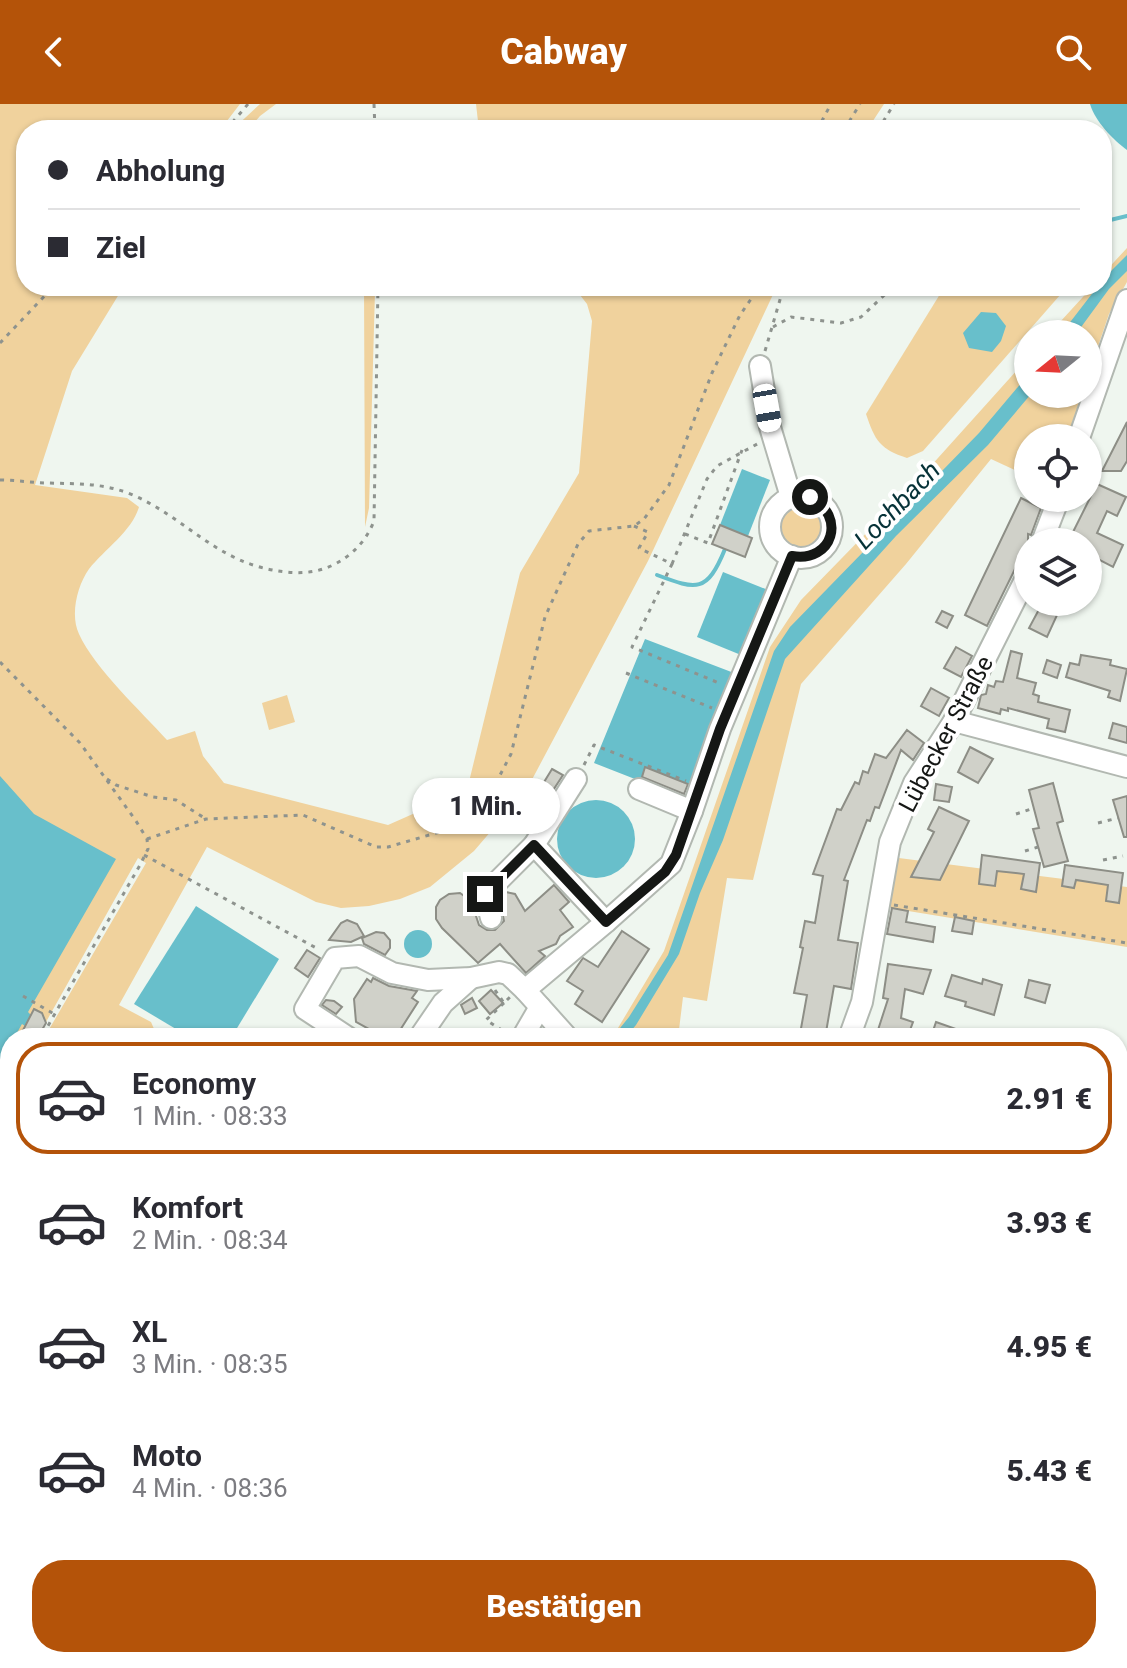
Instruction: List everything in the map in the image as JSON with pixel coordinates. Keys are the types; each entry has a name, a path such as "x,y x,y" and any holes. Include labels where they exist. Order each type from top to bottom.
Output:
{"street":[{"path":"1084,424 1127,300"},
{"path":"760,366 773,437 791,497"},
{"path":"791,497 810,497 819,501 832,526 831,536 819,552 801,558 776,545 770,527 776,509 791,497"},
{"path":"525,990 665,872 676,855 720,729 792,556"},
{"name":"Lübecker Straße","path":"853,1028 862,1002 881,903 886,852 909,794 954,721 1014,602"},
{"path":"954,721 1127,767"},
{"path":"491,918 485,894 534,845 576,779"},
{"path":"639,789 692,811"},
{"path":"534,845 606,922"},
{"path":"334,1028 305,1009 335,958 359,956 392,973 428,980 471,978 499,972 508,974 559,1028"},
{"path":"426,1028 443,1003 471,978"},
{"path":"528,1028 540,1007"}],"path":[{"path":"234,120 248,104"},
{"path":"0,343 45,296"},
{"path":"0,480 47,484 80,482 118,490 141,499 217,549 255,567 295,573 316,571 336,563 355,551 374,521 378,296"},
{"path":"147,839 206,819 303,815 376,847 388,847 450,829 458,823 498,779 511,754 545,617 578,544 589,531 634,526 644,519 669,485 712,373 740,315 753,296"},
{"path":"760,366 781,296"},
{"path":"773,327 791,317 841,323 861,317 883,296"},
{"path":"728,686 632,647 672,564 707,479 717,466 742,450 773,437"},
{"path":"685,534 708,543 742,450"},
{"path":"634,526 648,532 639,548 672,564"},
{"path":"0,662 80,743 147,839 148,849 46,1028"},
{"path":"628,674 719,710"},
{"path":"576,779 594,745 691,783"},
{"path":"103,776 116,785 153,797 176,800 206,819"},
{"path":"1016,814 1034,808"},
{"path":"1098,823 1118,818"},
{"path":"1025,851 1038,847"},
{"path":"144,855 335,958"},
{"path":"1103,860 1123,856"},
{"path":"881,903 1127,943"},
{"path":"23,996 54,1014"},
{"path":"498,1028 486,1020 504,1003"}],"shaded area":[{"path":"0,104 240,104 228,120 16,120 16,296 118,296 72,371 35,485 127,498 139,507 124,532 89,569 78,592 75,618 79,634 96,661 167,740 195,731 203,756 224,783 388,825 467,790 520,573 579,473 592,321 587,304 581,296 772,296 648,561 527,789 474,851 430,887 400,899 341,908 316,902 207,847 119,1005 151,1022 154,1028 50,1028 146,863 138,858 43,1028 0,1028"},
{"path":"260,104 276,104 257,120 243,120"},
{"path":"476,104 884,104 874,120 478,120"},
{"path":"1127,248 1127,282 1109,314 1102,335 1102,320 1062,320 1084,296 1112,296 1112,264"},
{"path":"364,296 375,296 369,508 365,527"},
{"path":"939,296 1059,296 1038,320 1014,320 1014,347 923,451 907,458 890,451 872,431 866,414"},
{"path":"1014,374 1014,408 1077,408 1072,424 1014,424 1014,470 991,459 906,564 801,684 753,880 727,878 707,1001 683,997 679,1028 618,1028 664,951 770,647 801,600 920,478"},
{"path":"800,501 819,508 826,527 819,546 800,553 781,546 774,527 781,508"},
{"path":"287,695 295,722 269,730 262,703"},
{"path":"891,857 1127,887 1127,947 890,908 891,901 886,901"}],"water":[{"path":"1090,104 1127,104 1127,150 1112,137 1112,120 1098,120"},
{"path":"1127,255 1127,271 1112,286 1112,270"},
{"path":"1090,296 1104,296 1086,320 1072,320"},
{"path":"981,312 996,313 1006,326 1001,341 992,352 969,348 963,333"},
{"path":"1014,392 1014,408 1019,408 988,445 896,536 785,659 723,840 679,954 636,1025 633,1028 620,1028 668,955 774,651 790,627 979,433"},
{"path":"742,469 770,480 748,536 720,525"},
{"path":"723,572 768,590 741,655 697,637"},
{"path":"645,639 734,673 690,785 646,767 640,781 594,763"},
{"path":"0,776 34,814 116,859 28,1012 31,1015 25,1026 0,1028"},
{"path":"596,800 611,803 623,812 632,824 635,839 632,854 623,866 611,875 596,878 581,875 569,866 560,854 557,839 560,824 569,812 581,803"},
{"path":"196,906 279,959 237,1028 174,1028 134,1004"},
{"path":"418,930 428,934 432,944 428,954 418,958 408,954 404,944 408,934"}],"building":[{"path":"1127,422 1127,461 1121,471 1102,471"},
{"path":"1102,486 1126,497 1117,516 1107,511 1099,528 1075,528 1083,512 1102,512"},
{"path":"1014,512 1040,512 1034,528 1014,528 1014,571 987,626 965,615"},
{"path":"720,525 752,538 745,557 712,544"},
{"path":"1102,535 1123,545 1113,567 1102,561"},
{"path":"942,611 953,616 947,628 936,622"},
{"path":"1035,616 1057,616 1047,637 1029,628"},
{"path":"956,647 972,656 961,677 944,668"},
{"path":"1011,651 1022,654 1017,678 1036,683 1033,694 1039,696 1038,702 1070,710 1065,732 1047,728 1049,719 1008,708 1008,711 1001,709 1000,714 978,708 981,695 986,694 988,685 994,687 996,681 1003,682"},
{"path":"1081,655 1111,660 1110,665 1127,669 1120,701 1108,697 1110,691 1066,677 1070,663 1079,665"},
{"path":"1047,660 1061,665 1057,678 1043,673"},
{"path":"931,688 949,698 939,716 921,706"},
{"path":"1113,723 1127,727 1127,743 1109,738"},
{"path":"907,730 924,743 913,760 901,750 879,808 875,807 870,821 867,820 844,880 848,881 838,940 858,943 851,989 834,986 827,1028 801,1028 807,995 794,993 803,948 800,947 805,921 815,923 823,876 813,874 837,809 841,810 855,782 859,784 863,771 868,773 875,754 886,758"},
{"path":"970,747 993,759 978,783 958,772"},
{"path":"645,767 688,784 684,794 642,777"},
{"path":"552,769 563,775 548,798 538,792"},
{"path":"1053,783 1063,821 1057,823 1068,861 1044,867 1033,829 1039,828 1029,790"},
{"path":"936,784 952,787 949,802 934,800"},
{"path":"1127,796 1127,837 1124,837 1113,800"},
{"path":"939,807 969,821 940,880 911,877 934,832 928,829"},
{"path":"982,855 1040,863 1036,892 1021,889 1024,874 997,871 995,886 979,884"},
{"path":"1065,865 1123,873 1119,903 1106,901 1108,885 1076,880 1074,888 1062,886"},
{"path":"554,885 569,902 560,910 573,927 560,936 556,944 539,951 545,956 526,973 500,944 478,963 436,919 436,907 440,900 449,894 460,893 471,901 479,925 495,930 504,921 499,898 506,892 515,894 525,911"},
{"path":"892,908 908,911 906,922 935,927 933,942 887,934"},
{"path":"955,917 974,921 972,934 952,931"},
{"path":"347,920 357,924 364,936 351,942 329,940 341,923"},
{"path":"622,931 649,949 602,1022 575,1004 583,991 567,981 583,958 598,967"},
{"path":"376,932 384,933 390,940 390,948 385,955 364,944 362,938"},
{"path":"307,950 320,958 308,977 295,968"},
{"path":"888,964 931,970 923,994 905,989 901,1018 913,1022 911,1028 879,1028 888,999 883,998"},
{"path":"952,975 982,984 983,979 1002,985 994,1015 945,996"},
{"path":"373,978 389,986 417,991 412,998 418,1002 401,1028 367,1028 356,1022 354,999 367,979 371,982"},
{"path":"1029,980 1050,985 1045,1003 1025,997"},
{"path":"491,990 503,1003 490,1014 479,1001"},
{"path":"472,998 477,1008 465,1014 461,1005"},
{"path":"326,1000 342,1007 336,1014 322,1005"},
{"path":"34,1009 42,1013 46,1023 43,1028 24,1028"},
{"path":"936,1022 953,1028 934,1028"}],"waterway":[{"path":"1112,220 1127,216"},
{"path":"657,575 691,585 699,584 712,574 725,549"}],"route":[{"path":"485,894 534,845 606,922 665,872 676,855 720,729 792,556 801,558 819,552 831,536 832,526 826,508 810,497"}],"water label":[{"name":"Lochbach","path":"897,505"}]}
